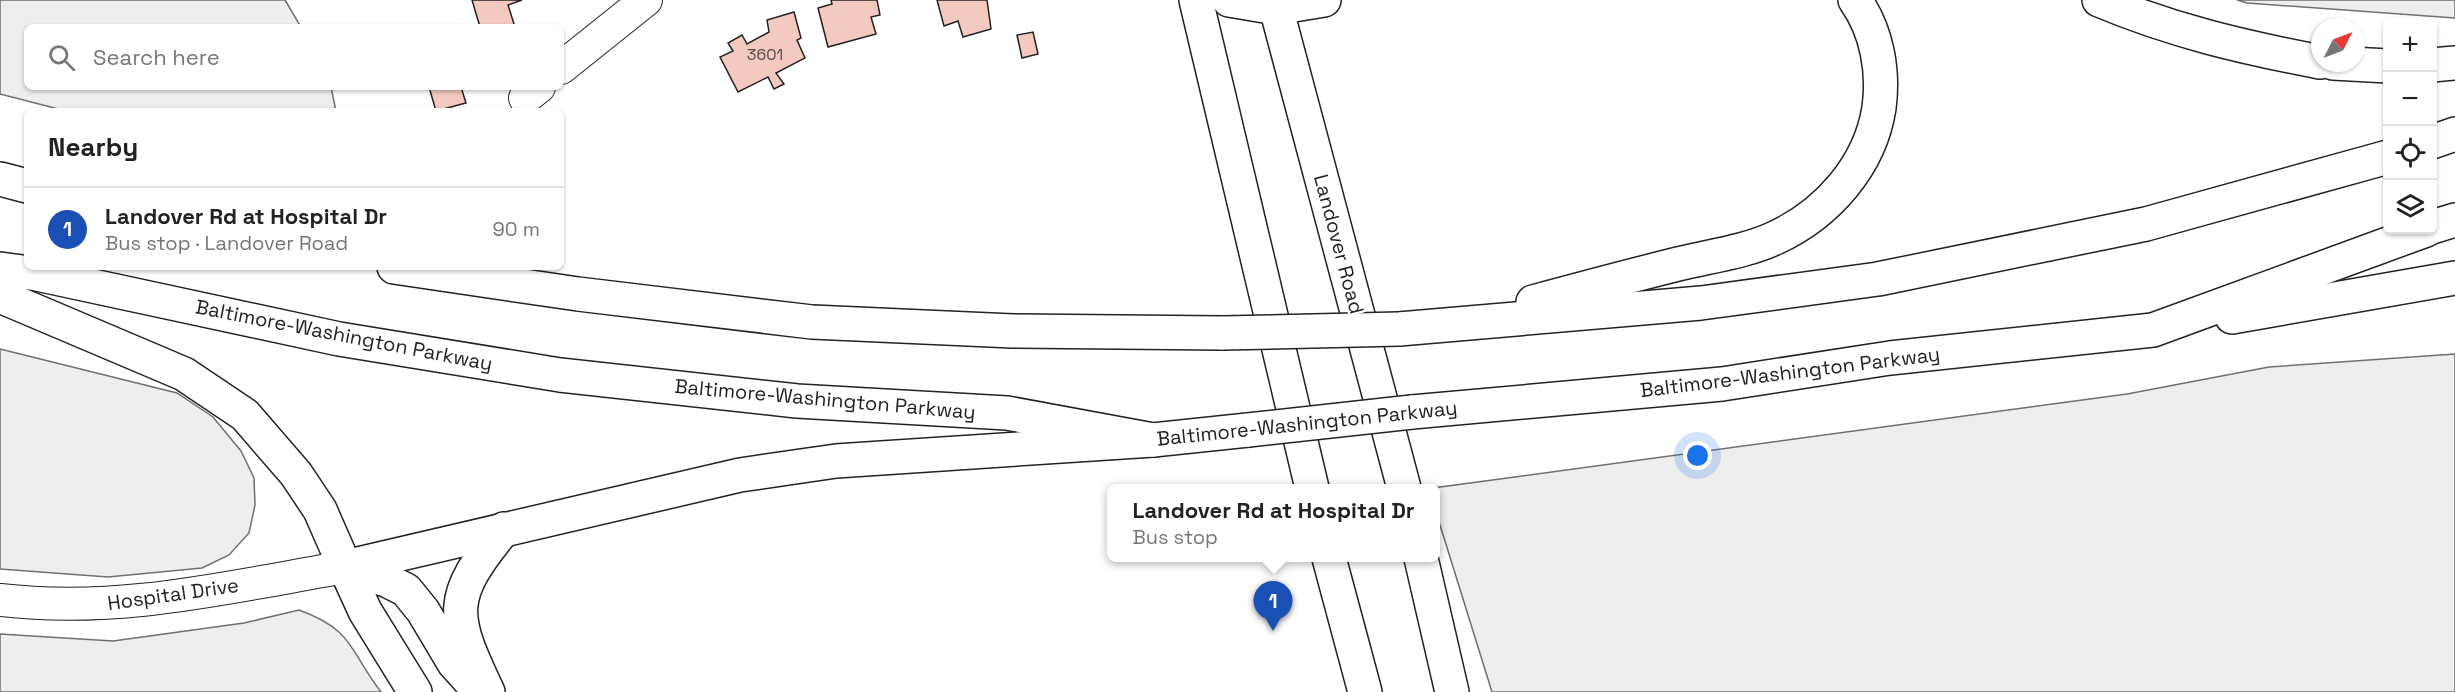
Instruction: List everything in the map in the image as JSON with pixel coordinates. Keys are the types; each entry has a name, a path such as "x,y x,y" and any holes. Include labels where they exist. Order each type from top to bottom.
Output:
{"main road":[{"path":"1196,0 1311,484"},
{"path":"1229,0 1275,4 1324,0"},
{"path":"1444,325 1774,239 1822,209 1855,171 1868,150 1877,123 1880,74 1877,47 1855,0"},
{"path":"2099,0 2153,22 2249,48 2311,60"},
{"name":"Landover Road","path":"1275,4 1403,484"},
{"path":"2437,65 2455,63"},
{"path":"2365,65 2383,66"},
{"path":"2437,141 2455,134"},
{"path":"415,270 579,294 812,322 1012,331 1223,333 1400,329 1701,303 1878,279 2146,224 2383,158"},
{"path":"0,178 24,185"},
{"path":"2437,226 2455,220"},
{"name":"Baltimore-Washington Parkway","path":"0,269 37,274 339,339 560,375 797,401 1007,413 1153,440 1412,412 1722,384 1890,358 2153,330 2415,234"},
{"path":"2153,330 2455,278"},
{"path":"0,296 184,374 245,415 296,474 320,510 365,611 415,692"},
{"path":"345,567 750,473 836,461 1153,440"},
{"path":"488,692 463,634 459,614 463,592 475,564 504,529"},
{"path":"1330,562 1365,692"},
{"path":"1422,562 1452,692"},
{"path":"345,567 386,580 406,590 423,611 454,663 480,692"},
{"path":"1345,692 1349,636"}],"street":[{"path":"564,65 632,4"},
{"name":"Hospital Drive","path":"0,600 48,605 106,605 181,597 345,567"}],"shaded area":[{"path":"0,0 285,0 299,24 24,24 24,90 332,90 335,108 54,108 0,94"},
{"path":"2237,0 2455,0 2455,18 2247,3"},
{"path":"0,349 177,393 213,417 241,451 254,478 255,505 249,533 229,555 202,568 108,577 0,569"},
{"path":"2455,354 2455,692 1492,692 1440,525 1440,487 2127,394 2269,367"},
{"path":"299,610 331,625 341,634 381,692 0,692 0,634 113,641 244,623"}],"building":[{"path":"472,0 522,0 508,5 514,24 479,24"},
{"path":"831,0 877,0 880,15 871,17 876,34 828,47 818,8 832,4"},
{"path":"937,0 987,0 991,29 963,37 958,21 944,26"},
{"path":"794,12 801,38 797,40 805,58 776,73 784,84 774,89 768,77 738,92 720,57 733,51 728,43 742,35 747,44 769,32 767,20"},
{"path":"1033,32 1038,54 1022,58 1017,35"},
{"path":"430,90 462,90 466,103 447,108 435,108"}],"place":[{"name":"Landover Rd at Hospital Dr","path":"1273,631"}]}
